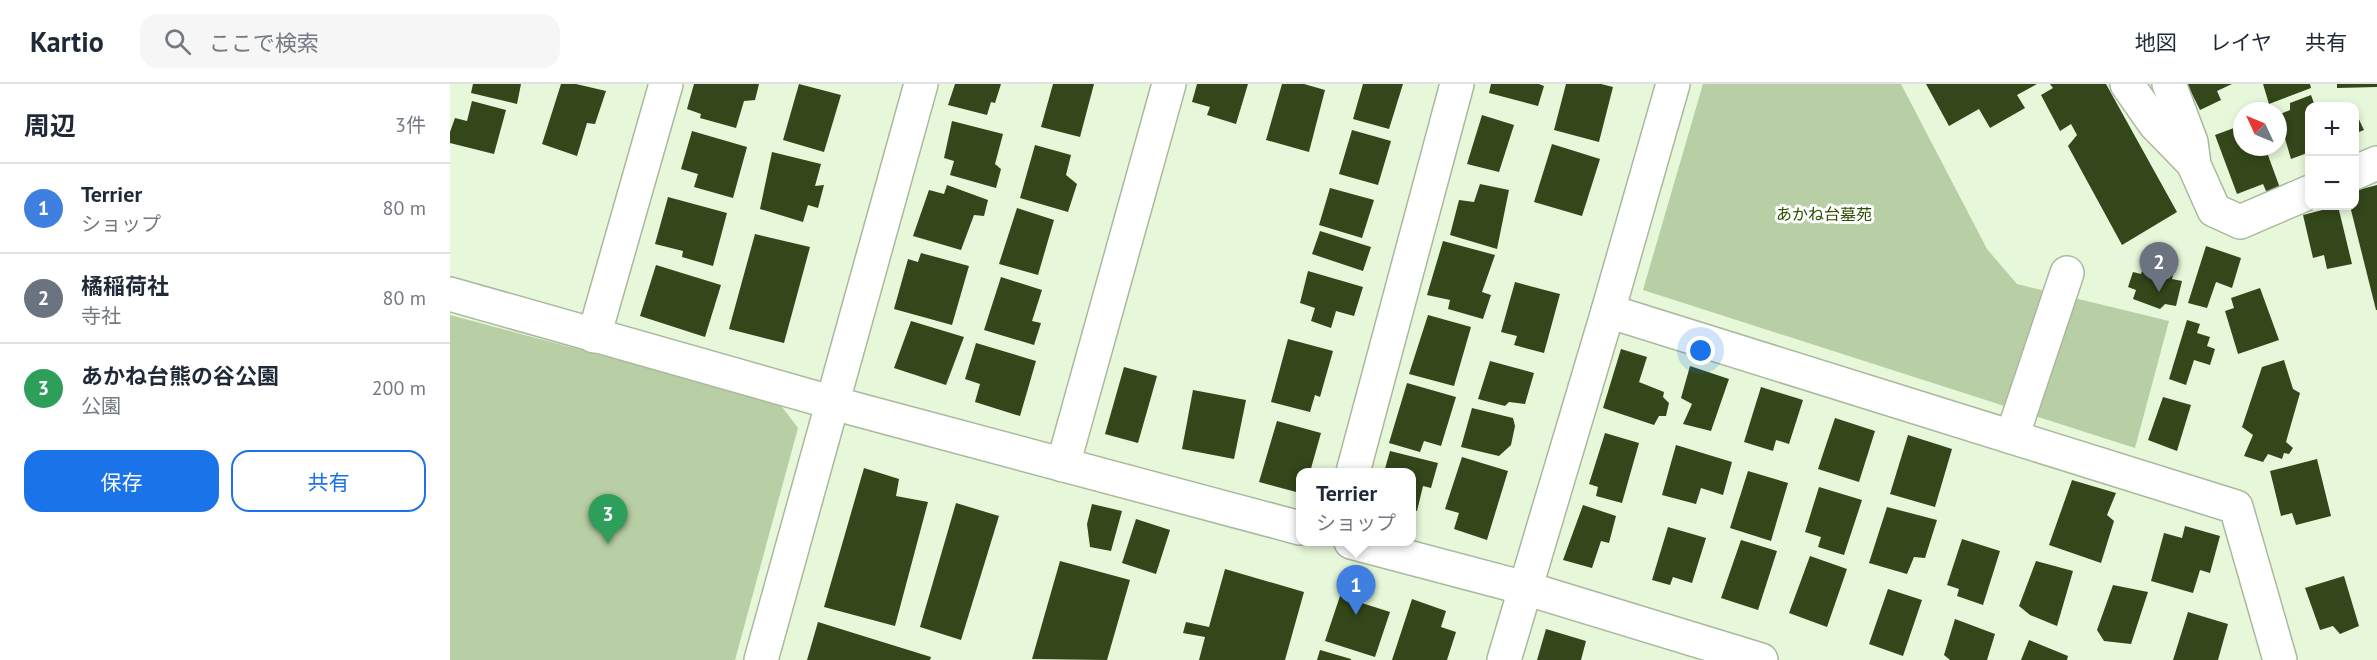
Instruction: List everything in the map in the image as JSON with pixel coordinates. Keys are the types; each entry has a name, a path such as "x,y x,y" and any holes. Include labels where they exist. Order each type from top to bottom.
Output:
{"street":[{"path":"594,336 666,84"},
{"path":"761,660 921,84"},
{"path":"1063,465 1169,84"},
{"path":"1354,468 1457,84"},
{"path":"1504,660 1673,84"},
{"path":"2127,84 2155,124 2194,165"},
{"path":"2169,84 2191,142 2194,165 2214,210 2240,222 2305,194"},
{"path":"2359,171 2377,163"},
{"path":"2012,437 2067,273"},
{"path":"450,294 833,403 1296,527"},
{"path":"1608,310 2236,507 2280,660"},
{"path":"1367,546 1525,588 1761,660"}],"green space":[{"name":"あかね台墓苑","path":"1703,84 1901,84 1987,249 2017,284 2169,321 2135,448 1643,290"},
{"path":"450,315 779,403 798,428 735,660 450,660"}],"building":[{"path":"473,84 521,84 517,104 471,93"},
{"path":"561,84 576,84 606,91 595,124 587,123 577,156 542,144"},
{"path":"694,84 759,84 755,100 744,101 736,128 700,118 701,114 687,109"},
{"path":"799,84 841,95 824,152 783,140"},
{"path":"955,84 1001,84 995,103 991,102 987,115 948,105"},
{"path":"1053,84 1094,84 1080,137 1041,127"},
{"path":"1197,84 1248,84 1236,124 1207,115 1210,107 1192,102"},
{"path":"1282,84 1304,84 1325,90 1309,152 1266,140"},
{"path":"1363,84 1403,84 1389,129 1353,119"},
{"path":"1491,84 1539,84 1544,86 1538,106 1489,93"},
{"path":"1566,84 1601,84 1613,87 1599,142 1554,130"},
{"path":"1926,84 2037,84 2017,95 2025,108 1990,128 1979,109 1949,126"},
{"path":"2050,84 2106,84 2177,212 2122,245 2068,146 2077,135 2071,124 2060,131 2041,95 2053,88"},
{"path":"2187,84 2232,84 2217,91 2221,100 2200,110"},
{"path":"2263,84 2310,84 2311,88 2274,102 2268,102"},
{"path":"2337,84 2377,84 2377,87 2337,88"},
{"path":"2311,95 2314,102 2305,102 2305,154 2291,159 2287,145 2287,111 2290,110 2290,103"},
{"path":"472,101 506,110 494,154 450,143 450,132 455,118 467,121"},
{"path":"1482,115 1514,125 1499,172 1467,164"},
{"path":"2359,120 2364,130 2359,132"},
{"path":"952,121 1003,134 995,164 1001,169 996,188 950,175 954,161 944,158"},
{"path":"2233,128 2233,156 2268,156 2280,188 2267,193 2263,184 2237,194 2215,135"},
{"path":"1352,130 1391,141 1378,185 1339,174"},
{"path":"692,131 747,147 733,198 694,187 698,174 681,169"},
{"path":"1552,144 1600,159 1582,216 1534,202"},
{"path":"1035,145 1071,155 1066,175 1077,184 1068,212 1020,198"},
{"path":"772,152 821,164 815,186 824,185 818,208 808,205 803,222 760,209"},
{"path":"1480,184 1509,190 1497,249 1450,235 1459,200 1474,202"},
{"path":"947,185 988,200 984,216 974,215 961,250 913,236 929,190 944,194"},
{"path":"2377,185 2377,310 2351,210 2359,210 2359,190"},
{"path":"1330,188 1374,200 1362,238 1319,225"},
{"path":"668,197 727,213 713,266 682,257 683,251 655,244"},
{"path":"1017,208 1054,220 1038,275 999,264"},
{"path":"2322,210 2339,210 2352,264 2327,269 2324,255 2313,258 2303,215"},
{"path":"1320,231 1371,247 1363,271 1312,254"},
{"path":"755,234 810,247 784,343 729,329"},
{"path":"1443,241 1495,255 1482,292 1491,295 1483,319 1448,309 1450,300 1427,295"},
{"path":"2206,246 2241,258 2232,288 2216,282 2207,308 2188,303"},
{"path":"921,253 969,266 952,325 894,309 908,259 918,262"},
{"path":"656,265 721,285 705,337 640,316"},
{"path":"2144,265 2174,272 2172,279 2182,281 2176,306 2165,304 2160,309 2133,299 2136,290 2128,287 2133,272 2141,274"},
{"path":"1308,271 1363,287 1354,316 1336,311 1331,328 1311,321 1315,308 1300,303"},
{"path":"1001,277 1042,290 1032,321 1041,323 1034,345 984,330"},
{"path":"1515,282 1560,294 1544,353 1514,345 1517,336 1501,332"},
{"path":"2260,288 2279,340 2238,354 2225,311 2234,308 2231,298"},
{"path":"1428,315 1471,327 1454,386 1409,374"},
{"path":"2187,320 2200,324 2197,333 2210,337 2207,346 2215,349 2210,365 2194,360 2186,385 2169,379"},
{"path":"911,321 964,337 946,385 894,368"},
{"path":"1288,339 1333,351 1320,397 1315,395 1310,412 1271,402"},
{"path":"976,343 1036,361 1020,416 975,402 980,384 965,379"},
{"path":"1621,349 1647,357 1639,382 1664,392 1663,397 1669,403 1666,416 1659,416 1654,425 1603,408"},
{"path":"2284,360 2293,389 2300,393 2286,442 2293,448 2289,454 2284,453 2282,459 2268,454 2263,462 2244,456 2253,435 2242,427 2262,367"},
{"path":"1490,361 1534,373 1525,404 1509,402 1505,406 1478,399"},
{"path":"1690,366 1729,379 1711,431 1683,424 1692,404 1681,398"},
{"path":"1124,367 1157,376 1138,443 1105,434"},
{"path":"1407,383 1456,397 1441,446 1424,441 1420,452 1389,443"},
{"path":"1761,387 1803,400 1789,444 1776,440 1773,451 1744,442"},
{"path":"1193,390 1246,400 1234,459 1182,449"},
{"path":"2163,397 2191,405 2177,451 2148,440"},
{"path":"1472,408 1513,418 1515,426 1511,445 1499,456 1461,447"},
{"path":"1835,418 1875,431 1859,482 1818,469"},
{"path":"1277,421 1321,433 1311,468 1296,468 1296,492 1259,482"},
{"path":"1605,433 1639,443 1622,503 1596,496 1598,487 1589,484"},
{"path":"1908,435 1952,449 1935,507 1890,494"},
{"path":"1676,445 1732,462 1723,495 1701,488 1696,504 1662,495"},
{"path":"1390,451 1438,463 1431,488 1423,486 1417,511 1416,468 1385,468"},
{"path":"1462,457 1508,471 1487,540 1454,529 1459,513 1445,509"},
{"path":"2317,459 2331,516 2296,525 2292,513 2281,516 2270,471"},
{"path":"864,468 899,479 896,496 928,502 895,626 824,607"},
{"path":"1748,471 1788,483 1771,541 1730,528"},
{"path":"2072,480 2116,493 2107,515 2114,521 2101,563 2049,545"},
{"path":"1819,487 1862,500 1844,555 1818,547 1821,537 1805,532"},
{"path":"956,503 999,516 961,640 920,627"},
{"path":"1092,504 1122,511 1111,551 1090,547 1087,524"},
{"path":"1583,505 1616,516 1609,543 1601,541 1592,568 1563,560"},
{"path":"1887,507 1937,520 1925,558 1914,557 1907,574 1869,563"},
{"path":"1136,519 1170,530 1156,574 1122,563"},
{"path":"2185,526 2220,536 2210,573 2200,570 2193,593 2151,581 2164,533 2182,538"},
{"path":"1668,527 1706,538 1692,583 1673,577 1670,585 1652,580"},
{"path":"1962,539 2000,551 1983,605 1957,596 1959,589 1947,585"},
{"path":"1741,540 1777,551 1758,610 1721,598"},
{"path":"1810,556 1847,569 1827,627 1789,613"},
{"path":"1060,561 1130,580 1107,660 1032,659"},
{"path":"2036,561 2073,571 2057,626 2030,615 2019,606"},
{"path":"1225,569 1304,592 1285,660 1199,660 1205,637 1183,633 1186,622 1209,627"},
{"path":"2344,576 2359,626 2340,634 2333,626 2320,630 2305,588"},
{"path":"2113,585 2148,592 2131,644 2104,641 2097,630"},
{"path":"1888,589 1922,600 1903,656 1869,644"},
{"path":"1340,596 1390,612 1375,657 1325,641"},
{"path":"1412,599 1446,611 1441,627 1456,632 1447,660 1392,660"},
{"path":"2188,612 2228,624 2218,660 2173,660"},
{"path":"1955,619 1995,634 1987,660 1950,660 1944,655"},
{"path":"818,622 931,657 930,660 807,660"},
{"path":"1546,629 1586,641 1581,660 1537,660"},
{"path":"2029,640 2068,656 2067,660 2021,660"},
{"path":"1320,650 1351,659 1351,660 1317,660"}],"place":[{"name":"橘稲荷社","path":"2159,292"},
{"name":"あかね台熊の谷公園","path":"608,544"},
{"name":"Terrier","path":"1356,615"}]}
